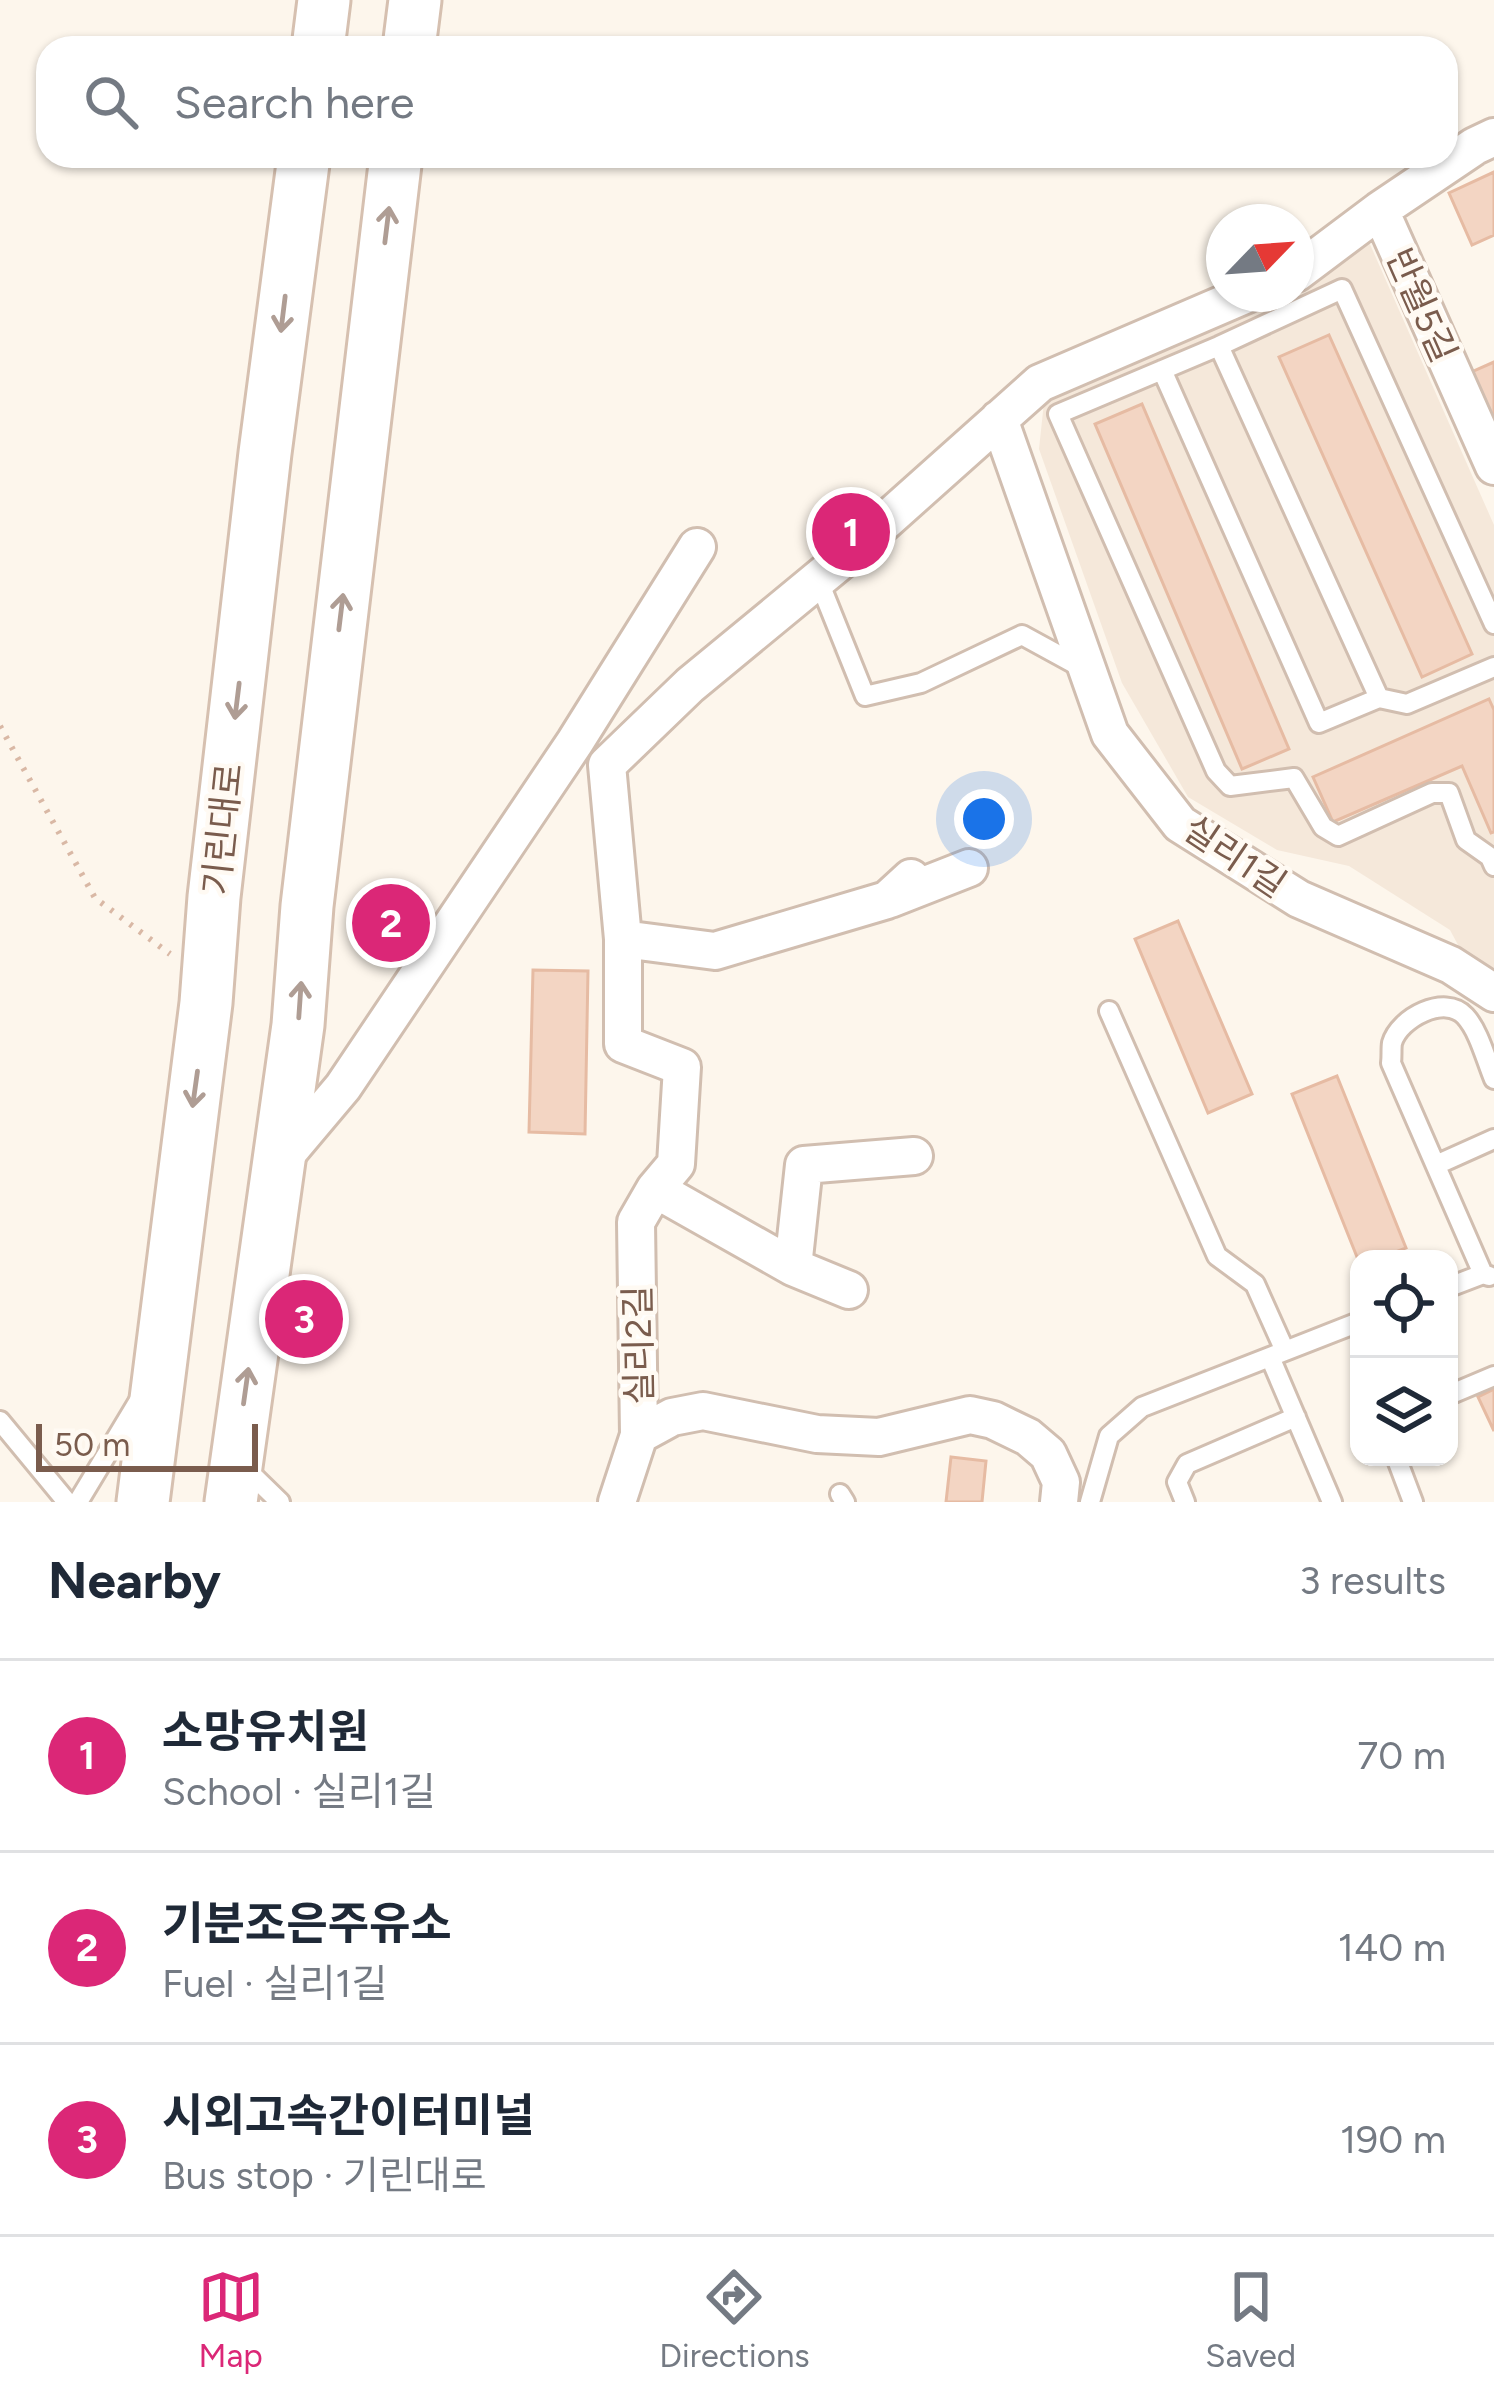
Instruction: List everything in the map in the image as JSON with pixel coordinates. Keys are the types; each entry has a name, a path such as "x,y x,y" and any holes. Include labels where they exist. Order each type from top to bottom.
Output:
{"street":[{"path":"320,36 324,0"},
{"path":"411,36 416,0"},
{"path":"1458,157 1494,137"},
{"name":"기린대로","path":"143,1502 302,168"},
{"path":"233,1480 298,1025 307,906 395,168"},
{"path":"1314,259 1442,168"},
{"name":"반월5길","path":"1380,209 1494,466"},
{"path":"574,742 608,765 690,685 1040,383 1206,311"},
{"name":"실리1길","path":"999,419 1110,734 1180,824 1298,899 1451,965 1494,993"},
{"path":"278,1163 343,1087 574,742 697,547"},
{"name":"실리2길","path":"608,765 623,939 623,1044 682,1067 676,1164 637,1222 639,1435 616,1502"},
{"path":"623,939 716,951 969,868"},
{"path":"793,1267 804,1165 914,1156"},
{"path":"655,1190 793,1267 849,1290"},
{"path":"639,1435 672,1417 703,1412 818,1434 879,1437 970,1415 1028,1437 1048,1454 1060,1482 1059,1502"}],"lane":[{"path":"1494,624 1342,289 1058,415 1216,771 1230,786 1294,778 1323,827 1339,836 1432,794 1449,793 1466,840 1490,857 1494,866"},
{"path":"1219,346 1379,698"},
{"path":"1162,370 1319,723 1379,698 1407,704 1494,667"},
{"path":"818,579 865,695 921,683 1022,635 1088,671"},
{"path":"1458,1284 1488,1275 1391,1063 1393,1040 1408,1022 1434,1008 1453,1008 1466,1018 1494,1079"},
{"path":"1109,1011 1217,1256 1255,1284 1296,1417 1332,1502"},
{"path":"1436,1165 1494,1139"},
{"path":"1090,1502 1109,1436 1142,1407 1350,1326"},
{"path":"78,1502 158,1369"},
{"path":"1458,1391 1494,1376"},
{"path":"1185,1502 1177,1481 1187,1464 1296,1417"},
{"path":"0,1421 67,1502"},
{"path":"1399,1466 1413,1502"},
{"path":"233,1480 280,1502"}],"path":[{"path":"0,726 95,898 166,948 206,1004"}],"shaded area":[{"path":"1369,242 1494,525 1494,1012 1450,930 1349,866 1277,850 1188,797 1122,683 1039,449 1044,402 1242,312 1314,312 1314,279"}],"building":[{"path":"1494,172 1494,235 1472,245 1449,193"},
{"path":"1329,335 1472,654 1422,677 1279,357"},
{"path":"1494,362 1494,437 1467,374"},
{"path":"1142,404 1289,749 1242,769 1095,424"},
{"path":"1489,699 1494,710 1494,832 1462,766 1333,822 1313,777"},
{"path":"1178,921 1252,1094 1208,1113 1135,939"},
{"path":"533,970 588,971 585,1134 529,1132"},
{"path":"1337,1076 1406,1248 1354,1250 1292,1094"},
{"path":"1494,1389 1494,1431 1478,1397"},
{"path":"951,1457 986,1461 982,1502 946,1502"}],"place":[{"name":"소망유치원","path":"851,532"},
{"name":"기분조은주유소","path":"391,923"},
{"name":"시외고속간이터미널","path":"304,1319"}]}
